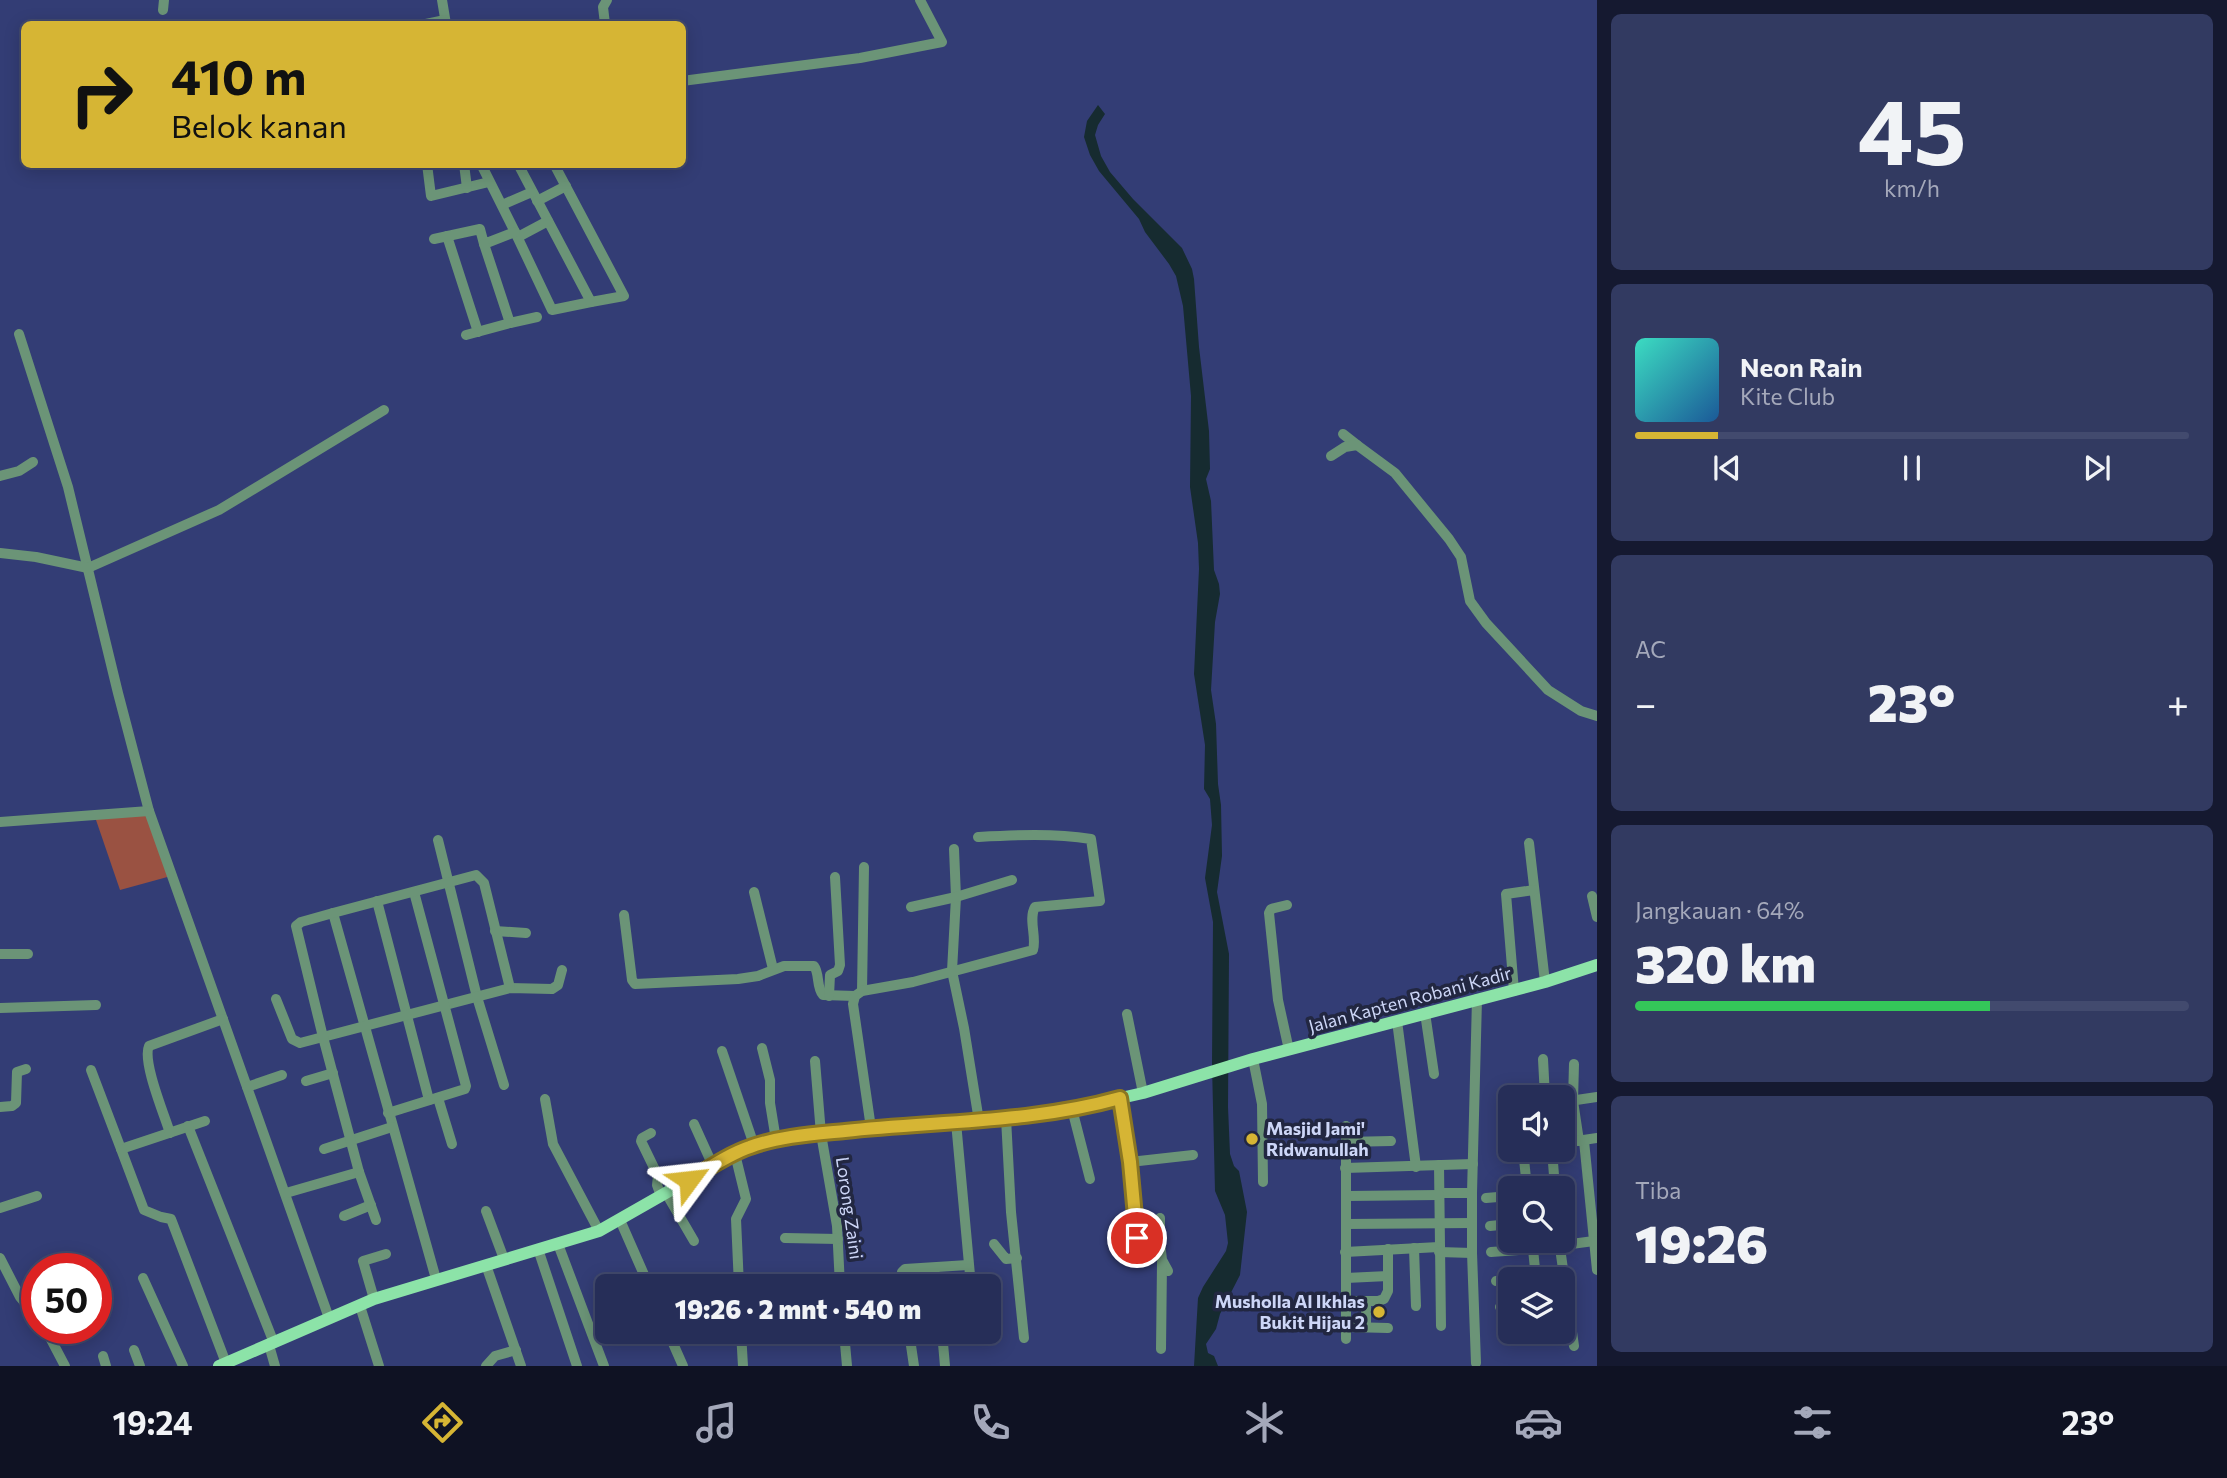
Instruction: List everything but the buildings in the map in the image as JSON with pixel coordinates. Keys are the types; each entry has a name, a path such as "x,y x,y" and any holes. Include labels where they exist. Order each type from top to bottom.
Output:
{"main road":[{"name":"Jalan Kapten Robani Kadir","path":"227,1364 374,1299 599,1231 754,1145 871,1128 979,1121 1072,1109 1143,1093 1253,1059 1514,991 1597,965"}],"street":[{"path":"442,0 446,21"},
{"path":"605,21 603,7 607,0"},
{"path":"686,80 841,61 942,42 920,0"},
{"path":"427,168 426,198 489,182"},
{"path":"464,168 467,188"},
{"path":"483,168 552,310 624,296 556,168"},
{"path":"520,168 591,302"},
{"path":"502,205 566,186"},
{"path":"484,244 548,221"},
{"path":"434,239 480,229 510,323"},
{"path":"447,236 478,332"},
{"path":"466,335 537,317"},
{"path":"19,334 68,487 149,811 329,1318"},
{"path":"0,553 36,557 88,568 219,510 384,410"},
{"path":"1343,434 1395,473 1449,538 1461,557 1470,601 1486,623 1548,690 1574,707 1597,716"},
{"path":"1331,456 1345,447 1357,445"},
{"path":"0,476 19,471 33,462"},
{"path":"0,822 149,811"},
{"path":"624,915 632,980 635,984 738,979 758,976 788,966 815,966 821,994 829,996 905,984 1033,950 1032,912 1035,907 1100,901 1091,839 1034,834 978,837"},
{"path":"438,840 477,997 504,1085"},
{"path":"1529,843 1545,982"},
{"path":"954,849 956,897 952,971 979,1121"},
{"path":"864,867 858,993 853,1003 871,1128"},
{"path":"376,1220 359,1172 323,1037 296,930 298,924 475,875 484,883 510,988"},
{"path":"829,996 830,975 838,971 840,965 835,877"},
{"path":"911,906 956,897 1012,880"},
{"path":"1514,991 1506,894 1534,890"},
{"path":"388,1113 465,1089 466,1086 414,892"},
{"path":"754,892 774,969"},
{"path":"1592,896 1597,917"},
{"path":"377,901 406,1015 433,1099 452,1144"},
{"path":"1287,905 1273,908 1269,913 1278,1000 1289,1050"},
{"path":"333,913 436,1279"},
{"path":"495,932 526,933"},
{"path":"0,954 28,954"},
{"path":"276,999 294,1041 300,1043 510,988 552,989 558,985 562,970"},
{"path":"1476,1363 1472,1193 1477,999"},
{"path":"0,1008 96,1005"},
{"path":"1425,1013 1434,1073"},
{"path":"1127,1014 1143,1093"},
{"path":"170,1132 147,1064 146,1052 149,1046 223,1019"},
{"path":"1397,1021 1416,1167"},
{"path":"762,1048 770,1080 770,1103 776,1140"},
{"path":"722,1051 754,1145"},
{"path":"1253,1059 1262,1104 1263,1182"},
{"path":"1543,1059 1544,1085"},
{"name":"Lorong Zaini","path":"815,1061 821,1134 838,1239 840,1274"},
{"path":"1571,1085 1574,1064"},
{"path":"0,1107 16,1103 16,1074 19,1070 26,1069"},
{"path":"91,1070 144,1210 171,1219 227,1364"},
{"path":"306,1081 333,1073"},
{"path":"247,1087 282,1075"},
{"path":"1575,1101 1597,1097"},
{"path":"1120,1098 1130,1162 1137,1240 1160,1242"},
{"path":"545,1099 553,1144 599,1231"},
{"path":"1072,1109 1090,1179"},
{"path":"1006,1118 1011,1212 1024,1338"},
{"path":"121,1149 205,1121"},
{"path":"956,1122 969,1274"},
{"path":"1575,1123 1581,1141 1597,1270"},
{"path":"694,1124 713,1166"},
{"path":"188,1126 271,1344 275,1366"},
{"path":"1346,1126 1346,1339"},
{"path":"324,1149 392,1128"},
{"path":"651,1133 641,1142 658,1176 657,1184 694,1241"},
{"path":"1575,1142 1597,1138"},
{"path":"1346,1142 1391,1141"},
{"path":"735,1154 746,1199 736,1219 738,1274"},
{"path":"1130,1162 1193,1155"},
{"path":"1345,1168 1473,1164"},
{"path":"1439,1165 1441,1326"},
{"path":"286,1193 359,1172"},
{"path":"1346,1196 1472,1193"},
{"path":"0,1208 37,1196"},
{"path":"1486,1198 1498,1197"},
{"path":"344,1216 371,1205"},
{"path":"486,1211 504,1259"},
{"path":"1160,1219 1161,1349"},
{"path":"620,1220 644,1274"},
{"path":"1346,1224 1472,1223"},
{"path":"1490,1226 1498,1225"},
{"path":"785,1238 838,1239"},
{"path":"1575,1242 1594,1241"},
{"path":"558,1244 604,1366"},
{"path":"994,1244 1006,1259 1017,1258"},
{"path":"1345,1252 1414,1248 1472,1253"},
{"path":"1414,1248 1416,1306"},
{"path":"1346,1301 1384,1299 1388,1294 1388,1249"},
{"path":"538,1250 577,1366"},
{"path":"1491,1252 1498,1251"},
{"path":"1561,1253 1574,1346"},
{"path":"374,1299 363,1261 386,1254"},
{"path":"0,1258 21,1298"},
{"path":"1161,1260 1168,1271"},
{"path":"486,1265 521,1366"},
{"path":"904,1274 904,1270 968,1265"},
{"path":"934,1268 935,1274"},
{"path":"1346,1278 1388,1276"},
{"path":"143,1278 183,1366"},
{"path":"1366,1301 1366,1327"},
{"path":"360,1306 379,1366"},
{"path":"1349,1327 1388,1328"},
{"path":"53,1344 65,1366"},
{"path":"673,1344 683,1366"},
{"path":"742,1344 743,1366"},
{"path":"845,1344 847,1366"},
{"path":"911,1344 914,1366"},
{"path":"943,1344 945,1366"},
{"path":"134,1350 140,1366"},
{"path":"486,1366 495,1356 516,1350"}],"shaded area":[{"path":"1098,105 1105,114 1095,135 1101,156 1110,172 1182,248 1192,269 1209,431 1210,469 1206,479 1211,501 1214,570 1220,594 1215,622 1211,690 1221,805 1222,856 1217,892 1229,954 1230,1154 1239,1171 1247,1212 1240,1275 1220,1314 1216,1329 1206,1344 1208,1353 1214,1356 1218,1366 1194,1366 1198,1298 1228,1243 1225,1215 1215,1191 1213,922 1205,878 1212,825 1210,799 1204,789 1205,745 1194,674 1199,569 1190,487 1191,396 1183,306 1176,276 1169,264 1145,232 1139,219 1099,171 1090,155 1084,137 1087,121"},
{"path":"148,815 171,876 120,890 95,817"}],"place":[{"name":"Masjid Jami' Ridwanullah","path":"1252,1139"},
{"name":"Musholla Al Ikhlas Bukit Hijau 2","path":"1379,1312"}],"route":[{"path":"689,1180 746,1148 776,1140 871,1128 1022,1116 1072,1109 1120,1098 1130,1162 1137,1238"}]}
